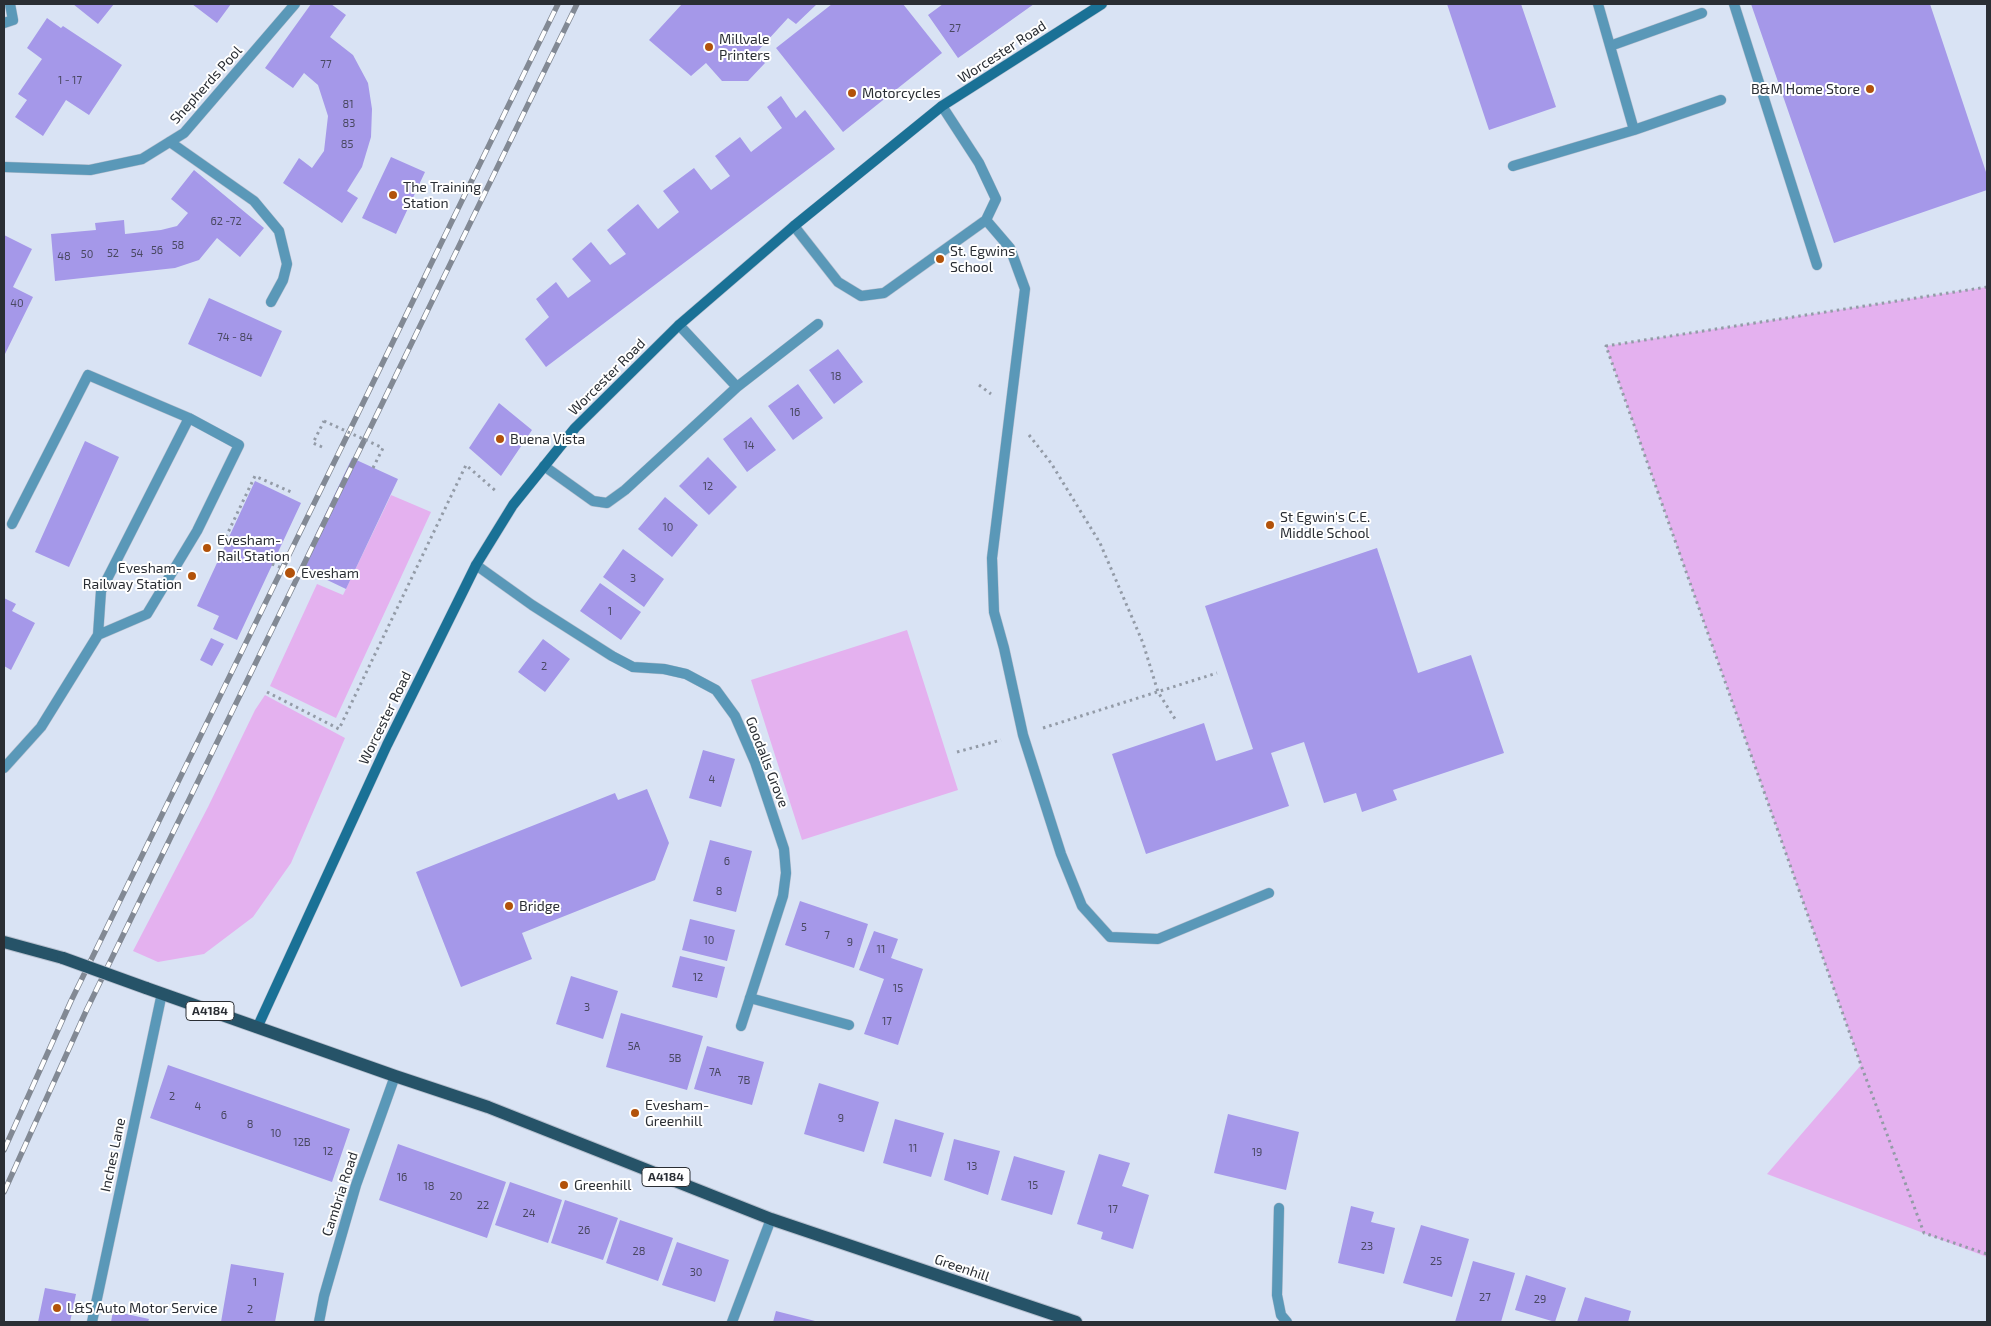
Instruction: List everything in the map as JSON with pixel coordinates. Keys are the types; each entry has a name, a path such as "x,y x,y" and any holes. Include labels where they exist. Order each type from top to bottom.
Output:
{"main road":[{"name":"Worcester Road","path":"257,1028 387,745 476,565 513,505 575,428 679,325 794,226 942,106 1102,4"},
{"name":"A4184","path":"4,942 63,958 162,993"},
{"name":"Greenhill","path":"162,993 257,1028 488,1107 772,1219 1076,1322"}],"street":[{"path":"4,23 14,20 10,4"},
{"name":"Shepherds Pool","path":"4,167 90,170 142,159 184,133 295,4"},
{"path":"1598,4 1634,130"},
{"path":"1734,4 1817,265"},
{"path":"1610,46 1702,13"},
{"path":"1513,166 1634,130 1720,100"},
{"path":"794,226 838,282 861,296 884,293 986,220 996,199 979,163 942,106"},
{"path":"170,142 254,201 279,231 287,264 283,280 271,302"},
{"path":"986,220 1010,248 1025,289 992,558 994,612 1023,735 1062,854 1082,906 1110,937 1158,939 1269,893"},
{"path":"544,466 593,502 607,502 625,490 737,387 818,324"},
{"path":"679,325 737,387"},
{"path":"12,524 88,374 190,418 239,445 197,531 146,614 98,635"},
{"path":"4,768 41,728 98,635 101,591 190,418"},
{"name":"Goodalls Grove","path":"476,565 532,605 612,656 633,667 664,669 686,674 716,690 735,716 755,762 784,849 786,873 783,896 741,1026"},
{"name":"Inches Lane","path":"92,1322 162,993"},
{"path":"750,998 849,1026"},
{"name":"Cambria Road","path":"318,1322 356,1185 395,1076"},
{"path":"1280,1208 1277,1295 1282,1315 1287,1322"},
{"path":"732,1322 772,1219"}],"path":[{"path":"1987,287 1606,346 1858,1056 1924,1233 1987,1254"},
{"path":"979,385 1010,410 1052,463 1100,543 1143,642 1158,692 1177,722"},
{"path":"322,447 313,443 324,421 383,448 374,468"},
{"path":"267,692 339,729 466,465 513,505"},
{"path":"223,543 255,476 291,492"},
{"path":"272,564 282,568"},
{"path":"958,752 1023,735 1217,673"}],"shaded area":[{"path":"1987,287 1987,1257 1767,1174 1861,1065 1606,346"},
{"path":"391,495 431,512 336,718 270,686 317,584 343,595"},
{"path":"907,630 958,790 802,840 751,680"},
{"path":"265,695 345,738 291,863 253,917 204,954 158,962 133,951 208,807 255,710"}],"building":[{"path":"73,4 114,4 98,24"},
{"path":"192,4 231,4 217,23"},
{"path":"311,4 331,4 346,15 330,37 353,55 368,83 372,109 371,137 362,167 347,191 358,198 342,223 283,183 299,158 312,168 324,151 328,116 318,85 304,73 293,88 265,68"},
{"name":"Millvale Printers","path":"682,4 817,4 796,24 788,18 755,54 765,63 748,81 722,81 706,63 691,76 649,40"},
{"name":"Motorcycles","path":"832,4 903,4 942,53 843,132 776,48"},
{"path":"943,4 1034,4 958,58 928,15"},
{"path":"1447,4 1521,4 1556,107 1489,130"},
{"name":"B&M Home Store","path":"1751,4 1930,4 1987,175 1987,190 1834,243"},
{"path":"47,18 61,28 63,26 122,65 89,115 66,100 43,136 15,117 27,100 18,94 42,59 27,48"},
{"path":"781,96 796,118 805,110 835,149 546,367 525,339 549,317 536,299 556,282 568,298 591,281 572,259 591,242 610,265 626,254 607,230 638,204 658,229 679,212 663,191 694,168 711,190 730,176 715,156 740,137 751,152 782,128 767,107"},
{"name":"The Training Station","path":"391,157 425,172 396,234 362,218"},
{"path":"194,170 264,228 240,257 217,238 199,260 175,268 55,281 51,234 96,230 95,223 124,220 125,234 161,230 177,226 188,213 171,199"},
{"path":"4,235 32,249 13,287 33,297 4,356"},
{"path":"209,298 282,331 261,377 188,344"},
{"path":"838,349 863,382 834,404 809,370"},
{"path":"798,384 823,418 793,440 768,406"},
{"name":"Buena Vista","path":"499,403 532,430 501,476 469,448"},
{"path":"751,417 776,450 747,472 723,439"},
{"path":"85,441 119,457 69,567 35,552"},
{"path":"708,457 737,487 709,515 679,486"},
{"path":"352,458 398,479 346,589 300,567"},
{"path":"255,481 301,503 237,640 213,629 219,616 197,606"},
{"path":"665,497 698,525 672,557 638,529"},
{"path":"1377,548 1418,673 1471,655 1504,753 1393,790 1397,800 1362,812 1356,793 1324,803 1304,742 1271,753 1289,806 1146,854 1112,754 1204,723 1216,761 1253,749 1205,606"},
{"path":"623,549 664,579 644,607 603,577"},
{"path":"600,583 641,612 621,640 580,611"},
{"path":"4,598 16,604 12,611 35,623 11,670 4,666"},
{"path":"211,638 224,644 212,666 200,660"},
{"path":"543,639 570,659 545,692 518,672"},
{"path":"703,750 735,759 721,807 689,798"},
{"name":"Bridge","path":"647,789 669,843 655,880 522,933 532,959 461,987 416,872 615,793 618,800"},
{"path":"710,840 752,851 736,912 693,901"},
{"path":"800,901 868,924 854,968 785,945"},
{"path":"690,919 735,930 727,961 682,950"},
{"path":"874,931 898,939 891,958 923,969 898,1045 864,1034 884,979 859,970"},
{"path":"680,956 725,967 717,998 672,987"},
{"path":"571,976 618,991 603,1039 556,1024"},
{"path":"621,1013 703,1036 687,1090 606,1067"},
{"path":"707,1046 764,1062 752,1105 694,1089"},
{"path":"168,1065 350,1129 332,1182 150,1118"},
{"path":"819,1083 879,1102 864,1152 804,1134"},
{"path":"1228,1114 1299,1132 1286,1190 1214,1173"},
{"path":"895,1119 944,1133 931,1177 883,1163"},
{"path":"954,1139 1000,1151 988,1195 944,1180"},
{"path":"398,1144 506,1182 487,1238 379,1200"},
{"path":"1099,1154 1130,1163 1122,1186 1149,1195 1133,1249 1101,1239 1103,1232 1077,1224"},
{"path":"1014,1156 1065,1171 1052,1215 1001,1200"},
{"path":"510,1182 562,1200 548,1243 495,1225"},
{"path":"565,1200 618,1218 603,1260 551,1243"},
{"path":"1351,1206 1374,1212 1371,1222 1395,1228 1384,1274 1338,1263"},
{"path":"620,1220 673,1238 658,1281 606,1263"},
{"path":"1421,1225 1469,1239 1452,1297 1403,1283"},
{"path":"677,1242 729,1260 715,1302 662,1285"},
{"path":"1473,1261 1515,1273 1501,1322 1455,1322"},
{"path":"231,1264 284,1273 275,1322 221,1322"},
{"path":"1526,1275 1566,1288 1555,1322 1515,1310"},
{"name":"L&S Auto Motor Service","path":"45,1288 76,1294 70,1322 38,1322"},
{"path":"1585,1297 1631,1311 1628,1322 1577,1322"},
{"path":"113,1311 149,1319 148,1322 111,1322"},
{"path":"776,1311 819,1322 773,1322"}],"railway":[{"path":"4,1150 71,1001 558,4"},
{"path":"4,1192 87,1009 577,4"}],"place":[{"name":"Millvale Printers","path":"709,47"},
{"name":"B&M Home Store","path":"1870,89"},
{"name":"Motorcycles","path":"852,93"},
{"name":"The Training Station","path":"393,195"},
{"name":"St. Egwins School","path":"940,259"},
{"name":"Buena Vista","path":"500,439"},
{"name":"St Egwin's C.E. Middle School","path":"1270,525"},
{"name":"Evesham- Rail Station","path":"207,548"},
{"name":"Evesham","path":"290,573"},
{"name":"Evesham- Railway Station","path":"192,576"},
{"name":"Bridge","path":"509,906"},
{"name":"Evesham- Greenhill","path":"635,1113"},
{"name":"Greenhill","path":"564,1185"},
{"name":"L&S Auto Motor Service","path":"57,1308"}]}
